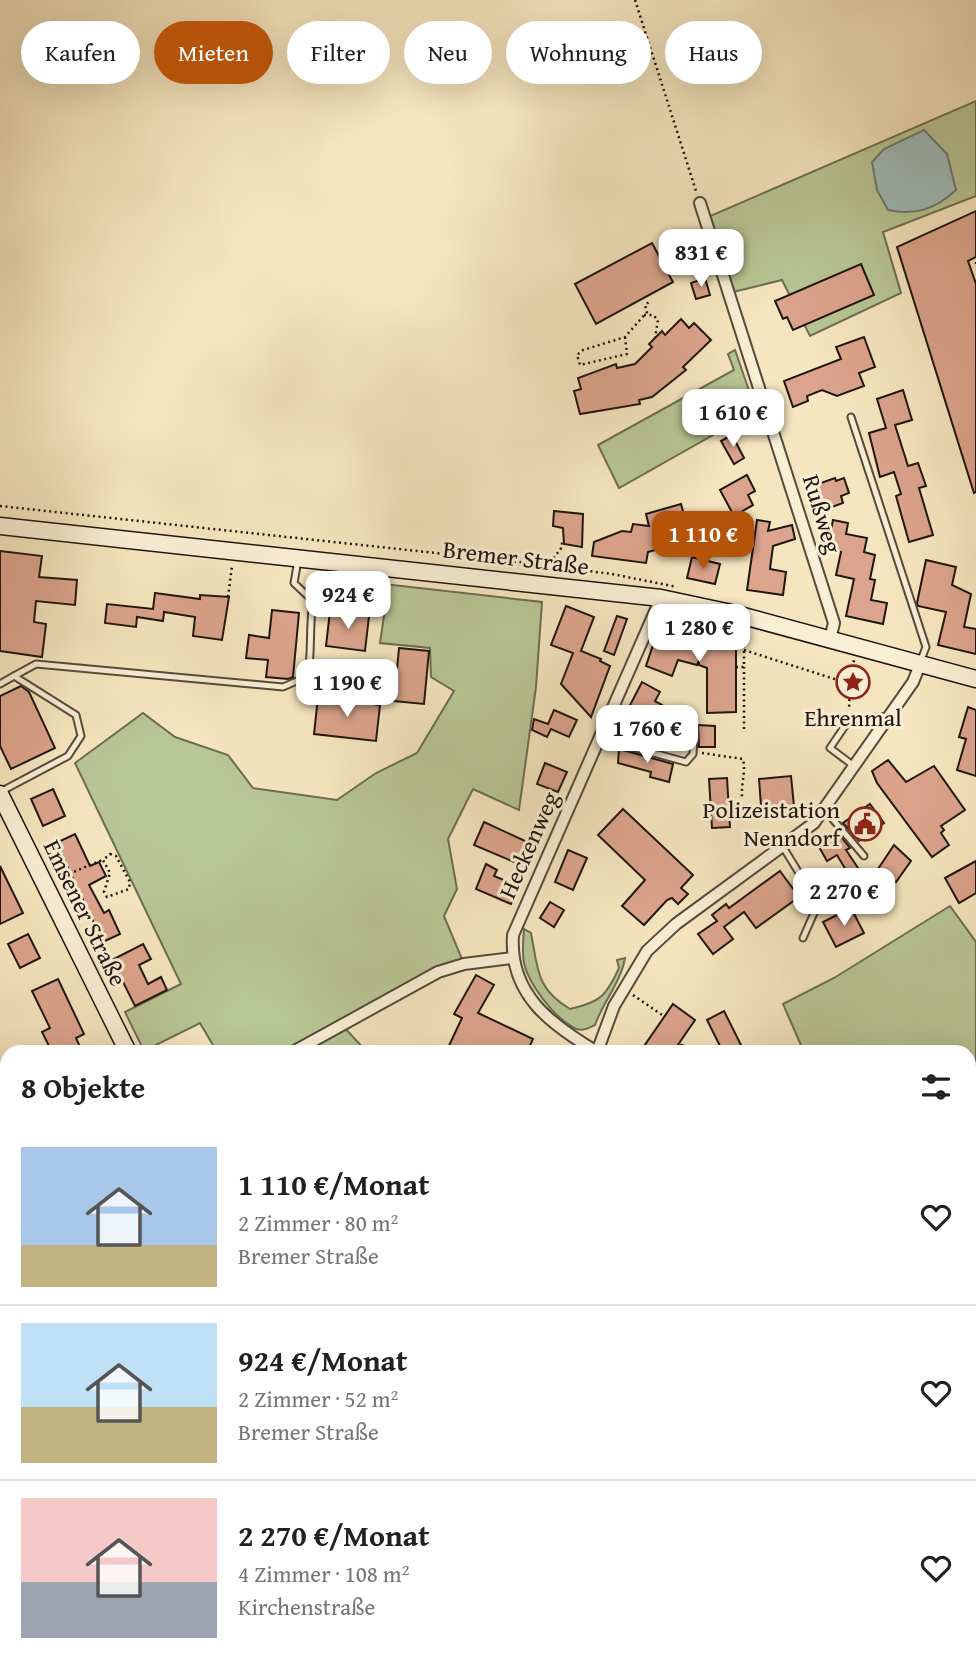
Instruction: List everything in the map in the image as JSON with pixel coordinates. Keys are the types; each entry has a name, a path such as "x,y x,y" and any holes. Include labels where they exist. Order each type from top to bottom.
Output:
{"main road":[{"name":"Bremer Straße","path":"0,526 661,598 921,662 976,679"},
{"name":"Emsener Straße","path":"0,793 125,1045"}],"street":[{"name":"Rußweg","path":"700,203 834,623 830,639"},
{"name":"Heckenweg","path":"585,1045 567,1034 527,995 516,977 512,958 513,935 661,598"},
{"path":"599,1045 605,1026 624,988 647,951 676,924 783,847 825,810 913,682 921,662"},
{"path":"306,1045 438,972 464,964 512,958"}],"lane":[{"path":"851,417 926,647 921,662"},
{"path":"0,684 36,664 283,687 308,676 313,644 310,619 313,601 294,583 299,557"},
{"path":"0,793 68,756 81,736 76,715 14,676"},
{"path":"855,766 830,748 849,720 888,716"},
{"path":"599,738 685,762 694,750 695,739"},
{"path":"825,810 864,856"},
{"path":"783,847 818,904"},
{"path":"818,904 833,906"},
{"path":"803,938 818,904"}],"path":[{"path":"635,0 700,203"},
{"path":"625,337 627,354 580,365 577,362 577,355 583,350 625,337 644,315 649,302"},
{"path":"644,315 653,315 658,320 655,338"},
{"path":"0,506 547,567 675,584"},
{"path":"545,584 547,567 562,547 562,540"},
{"path":"228,597 232,566"},
{"path":"744,634 744,729"},
{"path":"744,650 850,684"},
{"path":"849,720 853,663"},
{"path":"736,667 744,667"},
{"path":"694,750 722,758 743,759 746,772 741,782 742,797"},
{"path":"110,854 116,856 130,882 129,889 107,897 104,891 110,873 103,860 110,854"},
{"path":"64,876 97,859 103,860"},
{"path":"64,876 71,880"},
{"path":"64,876 75,903"},
{"path":"624,988 665,1017"}],"green space":[{"path":"976,101 976,196 883,232 901,293 810,336 782,280 733,292 708,217"},
{"path":"735,350 753,402 752,413 619,488 598,445 734,370 728,354"},
{"path":"366,582 542,602 536,687 519,810 473,789 448,839 457,889 444,916 464,964 342,1025 361,1045 213,1045 200,1023 156,1045 141,1045 125,1012 181,984 75,763 143,713 175,737 228,755 253,788 337,800 376,773 417,753 454,691 431,677 430,648 380,643 385,609 365,606"},
{"path":"950,906 976,942 976,1045 801,1045 783,1004 834,978"},
{"path":"524,929 531,933 537,968 545,986 570,1009 589,1004 601,996 619,968 617,960 625,958 620,975 595,1025 582,1030 574,1028 543,1000 524,963"}],"water":[{"path":"924,130 947,154 956,190 941,202 925,209 907,212 888,210 877,190 872,162 884,149"}],"building":[{"path":"976,211 976,257 968,261 976,284 974,493 897,247"},
{"path":"652,243 673,282 596,324 575,284"},
{"path":"861,264 874,295 793,330 787,317 783,319 775,301"},
{"path":"705,278 710,295 696,299 691,283"},
{"path":"681,319 689,328 694,323 711,340 683,367 686,370 652,397 639,400 640,404 580,414 574,391 581,389 578,378 616,364 617,368 635,364 652,347 649,344 662,331 665,335"},
{"path":"864,337 875,367 859,373 864,386 837,396 822,390 807,396 808,401 793,407 784,381 841,359 836,347"},
{"path":"903,390 912,420 895,425 908,466 918,463 926,486 919,488 933,535 909,542 896,496 901,494 894,472 880,477 869,433 886,428 877,399"},
{"path":"732,435 744,458 734,464 721,441"},
{"path":"747,475 755,491 748,495 753,505 734,516 720,490"},
{"path":"835,478 836,481 844,478 849,493 841,496 843,503 824,510 815,485"},
{"path":"681,504 691,540 648,552 646,563 592,556 594,542 622,531 631,532 633,524 649,526 646,514"},
{"path":"554,511 583,514 582,547 564,544 563,528 553,526"},
{"path":"757,520 770,522 768,531 792,525 795,539 773,546 770,569 786,572 783,595 747,590"},
{"path":"833,520 848,523 846,534 867,538 864,552 875,555 870,579 875,580 871,600 887,603 883,624 846,616 854,579 836,575 841,552 827,549"},
{"path":"0,551 42,556 39,577 77,580 75,605 36,601 34,622 46,624 42,657 0,651"},
{"path":"692,557 720,564 715,584 687,578"},
{"path":"926,560 956,567 952,585 971,594 964,627 976,629 976,654 938,645 946,612 918,606 917,603"},
{"path":"155,593 200,599 200,595 229,597 222,640 193,636 195,617 164,612 163,621 137,617 136,627 105,623 107,604 153,609"},
{"path":"566,606 594,617 581,651 610,666 591,717 561,684 573,653 551,645"},
{"path":"272,610 299,613 293,677 288,679 266,677 268,660 246,658 249,635 269,638"},
{"path":"330,611 369,616 365,651 326,646"},
{"path":"617,616 627,619 614,655 604,651"},
{"path":"660,624 736,648 736,712 707,713 707,668 699,665 699,660 697,665 678,660 672,676 646,666"},
{"path":"399,648 429,651 424,704 394,701"},
{"path":"642,682 660,692 655,701 662,705 656,717 678,724 673,738 662,735 658,749 622,739 628,709"},
{"path":"21,686 29,692 55,748 11,769 0,746 0,696"},
{"path":"318,697 380,705 376,741 314,734"},
{"path":"968,707 976,710 976,776 957,770 966,739 959,737"},
{"path":"554,710 577,720 569,737 551,729 547,737 532,730 534,719 548,724"},
{"path":"698,725 715,726 715,747 699,747"},
{"path":"619,749 673,764 669,782 650,777 651,772 618,763"},
{"path":"888,760 906,782 934,766 965,810 941,826 944,830 941,833 949,845 932,857 877,783 872,771"},
{"path":"545,763 567,772 558,792 537,784"},
{"path":"791,776 795,816 762,819 759,779"},
{"path":"727,778 730,827 712,828 709,779"},
{"path":"53,789 65,816 43,826 31,799"},
{"path":"870,804 884,823 859,841 843,823"},
{"path":"623,809 693,875 681,888 688,894 678,904 672,898 667,900 644,925 622,906 645,880 598,835"},
{"path":"484,822 536,846 526,867 474,845"},
{"path":"838,833 850,848 846,850 870,886 859,892 837,855 827,861 818,845"},
{"path":"75,834 90,866 99,862 106,876 89,885 104,913 109,910 120,934 103,942 56,843"},
{"path":"894,845 911,861 896,882 878,869"},
{"path":"568,850 587,858 573,890 555,882"},
{"path":"976,861 976,893 959,903 945,878"},
{"path":"486,864 497,870 494,876 518,886 511,904 476,889"},
{"path":"0,866 23,913 0,924"},
{"path":"780,871 799,897 756,928 744,912 724,927 733,939 713,954 698,934 717,921 712,915 726,904 729,908"},
{"path":"550,902 564,910 554,927 540,918"},
{"path":"851,908 864,933 836,947 823,922"},
{"path":"28,934 40,958 20,968 8,944"},
{"path":"143,944 151,959 139,965 148,984 161,977 167,990 135,1006 112,960"},
{"path":"476,975 494,985 478,1013 533,1039 530,1045 449,1045 462,1018 454,1014"},
{"path":"58,979 84,1034 76,1038 79,1045 48,1045 42,1032 50,1028 32,991"},
{"path":"673,1004 695,1020 678,1045 645,1045"},
{"path":"724,1011 741,1045 720,1045 707,1020"}],"place":[{"name":"Ehrenmal","path":"853,682"},
{"name":"Polizeistation Nenndorf","path":"865,824"}]}
